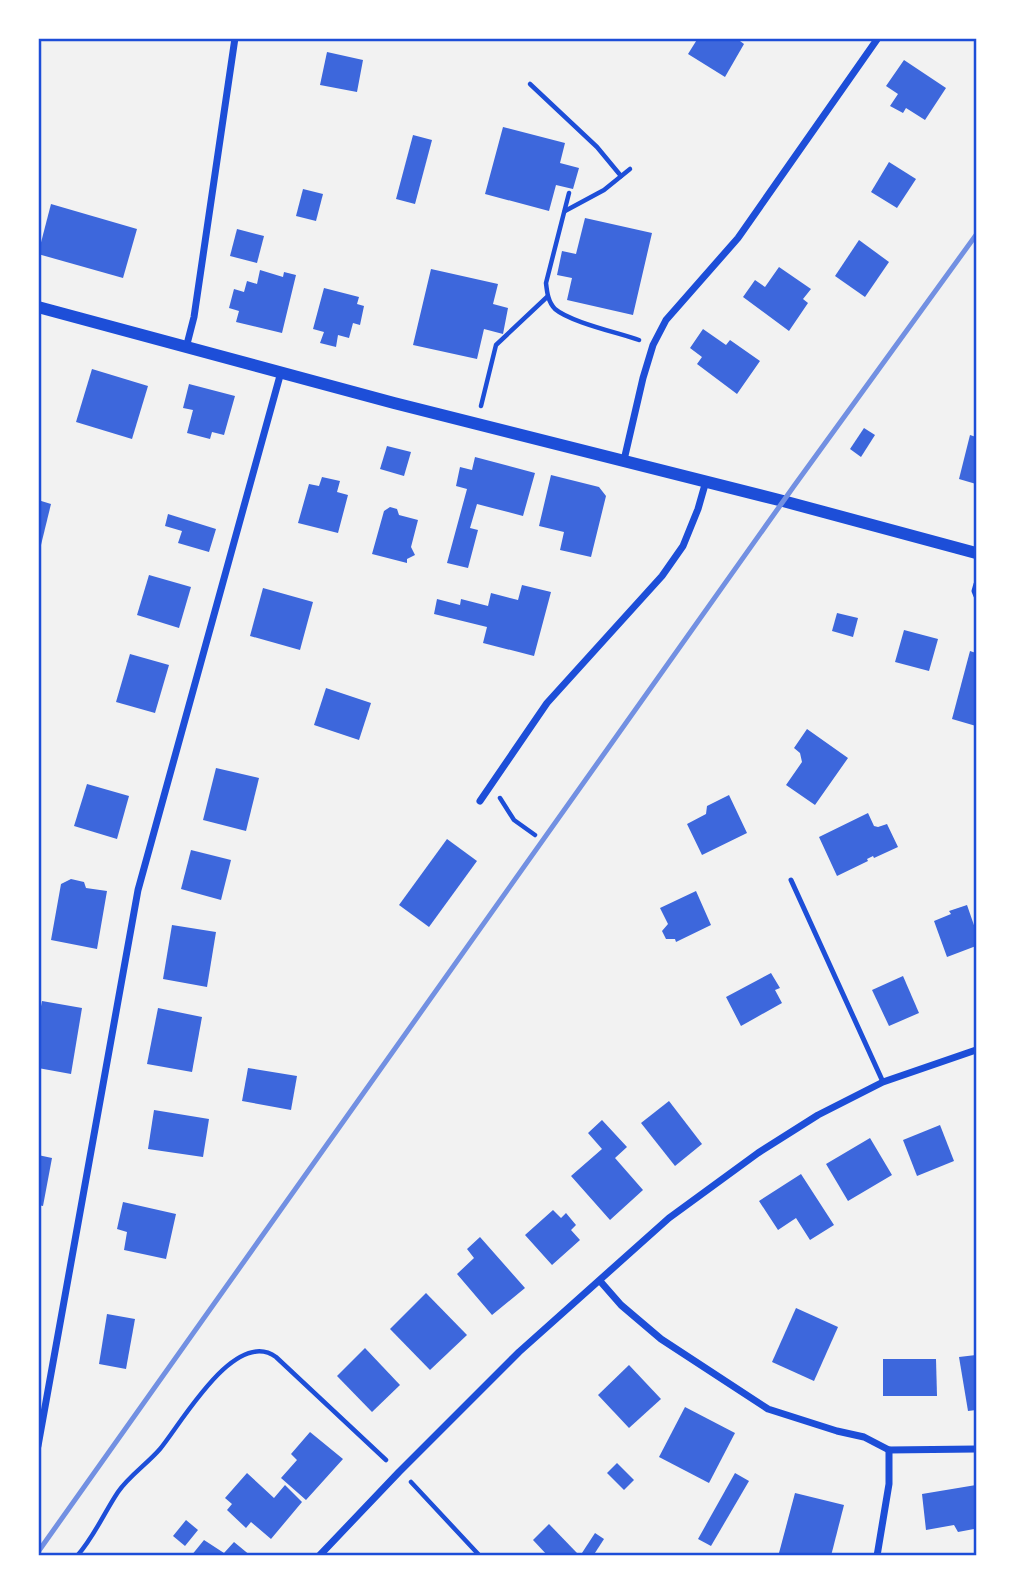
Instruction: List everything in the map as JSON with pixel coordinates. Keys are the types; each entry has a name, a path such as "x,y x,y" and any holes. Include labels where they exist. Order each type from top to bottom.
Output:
{"street":[{"path":"186,348 194,317 235,38"},
{"path":"624,460 643,378 653,345 666,320 738,239 878,38"},
{"path":"38,307 186,348 976,553"},
{"path":"38,1446 138,890 281,372"},
{"path":"480,801 547,703 662,576 683,546 706,481"},
{"path":"319,1556 398,1472 519,1352 669,1218 758,1153 818,1115 883,1082 976,1050"},
{"path":"600,1281 621,1305 661,1339 768,1409 864,1437 889,1450 976,1449"},
{"path":"877,1556 890,1484 889,1450"}],"lane":[{"path":"976,584 976,596"},
{"path":"791,880 883,1082"}],"path":[{"path":"530,84 597,147 621,176"},
{"path":"565,211 604,190 630,169"},
{"path":"569,194 546,283 547,297 554,309 653,345"},
{"path":"481,407 496,345 547,297"},
{"path":"491,783 514,820 535,835"},
{"path":"77,1556 87,1545 119,1490 159,1451 215,1377 237,1357 258,1351 268,1351 276,1357 398,1472 421,1490 480,1556"}],"building":[{"path":"698,38 736,38 744,44 725,77 688,54"},
{"path":"327,52 363,60 357,92 320,85"},
{"path":"904,60 946,88 925,120 906,108 903,113 890,106 898,94 886,86"},
{"path":"503,127 565,143 560,163 579,168 573,189 556,185 549,211 485,194"},
{"path":"413,135 432,140 415,204 396,199"},
{"path":"889,162 916,179 897,208 871,192"},
{"path":"303,189 323,194 316,221 296,216"},
{"path":"51,204 137,229 123,278 38,254"},
{"path":"585,218 652,233 633,315 567,300 572,278 557,275 562,251 576,254"},
{"path":"237,229 264,236 257,263 230,256"},
{"path":"859,240 889,262 865,297 835,276"},
{"path":"779,267 811,289 803,299 808,303 789,331 743,297 755,280 765,287"},
{"path":"431,269 498,284 493,304 508,308 503,334 484,329 477,359 413,345"},
{"path":"260,270 283,277 284,272 296,275 282,333 236,322 239,311 229,308 234,289 244,292 247,281 257,284"},
{"path":"324,288 359,297 357,304 364,306 360,325 353,323 349,338 338,335 336,347 320,343 324,332 313,329"},
{"path":"703,329 726,345 730,340 760,361 737,394 697,364 702,357 690,348"},
{"path":"92,369 148,386 132,439 76,422"},
{"path":"189,384 235,396 224,435 212,432 210,439 187,433 193,410 183,408"},
{"path":"864,428 875,435 861,457 850,449"},
{"path":"970,435 976,437 976,484 959,479"},
{"path":"387,446 411,452 404,476 380,469"},
{"path":"475,457 535,473 523,516 477,504 470,528 478,530 468,568 447,563 467,489 456,486 460,467 472,470"},
{"path":"551,475 599,487 606,496 591,557 560,550 564,532 539,526"},
{"path":"322,477 340,481 337,492 348,495 338,533 298,523 309,484 319,486"},
{"path":"38,500 51,504 41,545 38,545"},
{"path":"390,507 397,509 399,515 418,520 411,547 415,555 407,559 407,563 372,554 384,511"},
{"path":"168,514 216,529 209,552 178,543 182,531 165,526"},
{"path":"149,575 191,587 179,628 137,615"},
{"path":"522,585 551,592 534,656 483,643 487,627 434,614 437,599 460,605 461,599 488,606 491,593 518,600"},
{"path":"263,588 313,602 300,650 250,636"},
{"path":"837,613 858,618 853,637 832,631"},
{"path":"904,630 938,639 929,671 895,662"},
{"path":"970,651 976,653 976,726 952,719"},
{"path":"130,654 169,665 155,713 116,702"},
{"path":"326,688 371,703 359,740 314,725"},
{"path":"807,729 848,758 815,805 786,785 802,762 800,753 794,748"},
{"path":"216,768 259,778 246,831 203,820"},
{"path":"87,784 129,796 117,839 74,826"},
{"path":"729,795 747,833 702,855 687,824 706,814 707,806"},
{"path":"868,813 874,826 887,824 898,847 874,858 873,856 837,876 819,837"},
{"path":"447,839 477,861 429,927 399,905"},
{"path":"191,850 231,860 221,900 181,889"},
{"path":"71,879 84,882 86,888 107,891 97,949 51,940 61,884"},
{"path":"696,891 711,925 676,942 675,939 666,939 662,931 668,924 660,908"},
{"path":"967,905 976,931 976,946 947,957 934,921 951,914 949,911"},
{"path":"172,925 216,932 207,987 163,979"},
{"path":"771,973 780,988 775,990 782,1003 741,1026 726,997"},
{"path":"903,976 919,1013 889,1026 872,990"},
{"path":"42,1001 82,1008 71,1074 38,1068 38,1022"},
{"path":"158,1008 202,1017 192,1072 147,1064"},
{"path":"248,1068 297,1076 291,1110 242,1101"},
{"path":"669,1101 702,1144 675,1166 641,1123"},
{"path":"154,1110 209,1119 203,1157 148,1149"},
{"path":"602,1120 627,1147 615,1158 643,1190 610,1220 571,1176 602,1149 588,1133"},
{"path":"940,1125 954,1161 917,1176 903,1140"},
{"path":"870,1138 892,1175 848,1201 826,1164"},
{"path":"38,1155 52,1158 43,1206 38,1205"},
{"path":"801,1174 834,1225 810,1240 796,1218 778,1230 759,1201"},
{"path":"123,1202 176,1214 166,1259 124,1250 127,1232 117,1229"},
{"path":"553,1210 561,1218 566,1213 576,1225 571,1230 580,1240 552,1265 525,1235"},
{"path":"480,1237 525,1288 492,1315 457,1274 474,1258 467,1249"},
{"path":"426,1293 467,1335 430,1370 390,1329"},
{"path":"796,1308 838,1327 814,1381 772,1362"},
{"path":"107,1314 135,1319 126,1369 99,1364"},
{"path":"365,1348 400,1385 372,1412 337,1376"},
{"path":"976,1355 976,1410 968,1411 959,1357"},
{"path":"883,1359 936,1359 937,1396 883,1396"},
{"path":"629,1365 661,1399 629,1428 598,1395"},
{"path":"685,1407 735,1433 709,1483 659,1457"},
{"path":"310,1432 343,1459 306,1500 281,1478 297,1460 291,1454"},
{"path":"617,1463 634,1480 624,1490 607,1473"},
{"path":"247,1473 274,1498 285,1485 302,1502 271,1539 251,1522 246,1528 227,1510 232,1504 225,1498"},
{"path":"735,1473 749,1481 711,1546 698,1539"},
{"path":"976,1485 974,1529 958,1532 954,1525 926,1530 922,1494"},
{"path":"795,1493 844,1505 831,1556 788,1556 779,1553"},
{"path":"186,1520 198,1530 185,1546 173,1536"},
{"path":"549,1524 577,1553 574,1556 548,1556 533,1540"},
{"path":"595,1533 604,1539 593,1556 580,1556"},
{"path":"204,1540 224,1553 234,1542 251,1556 191,1556"}],"railway":[{"path":"38,1552 794,486 976,235"}]}
